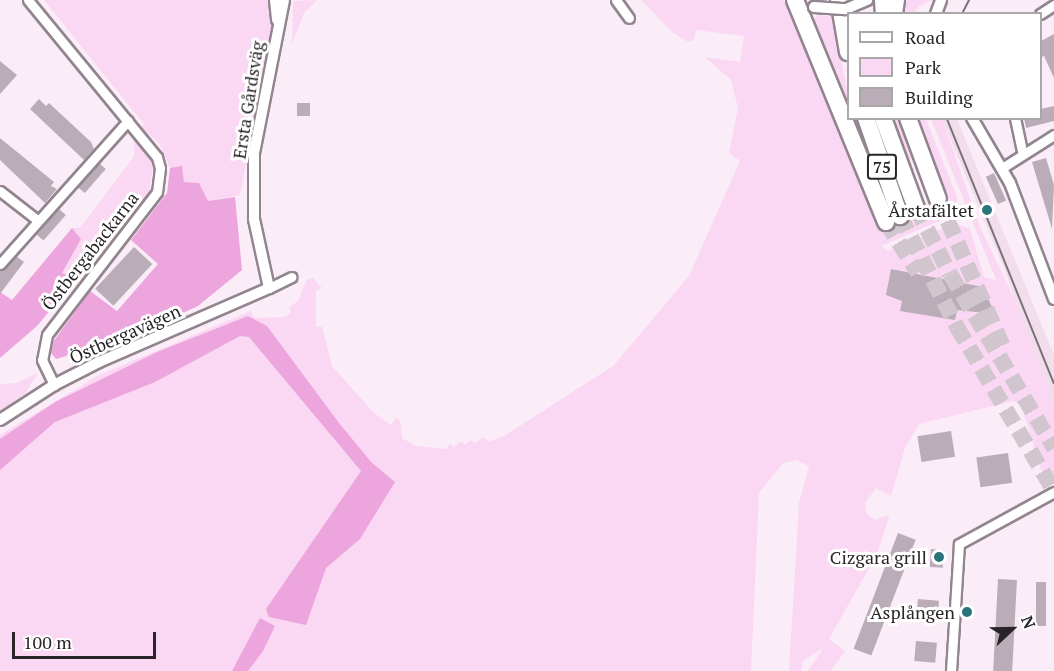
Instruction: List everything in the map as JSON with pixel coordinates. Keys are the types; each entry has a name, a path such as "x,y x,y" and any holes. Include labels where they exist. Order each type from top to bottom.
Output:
{"highway":[{"name":"75","path":"795,0 847,116"},
{"path":"839,0 847,42"},
{"name":"75","path":"849,120 893,219 867,120"},
{"name":"75","path":"884,120 916,208"},
{"name":"75","path":"909,120 938,199"}],"street":[{"name":"Östbergabackarna","path":"28,0 157,156 160,178 157,192 47,335 42,360 54,385"},
{"name":"Ersta Gårdsväg","path":"275,0 278,23"},
{"name":"Ersta Gårdsväg","path":"269,288 254,219 254,153 284,0"},
{"path":"616,0 629,18 627,0"},
{"path":"800,0 814,7 846,9 867,0"},
{"path":"973,120 1002,168 1053,294"},
{"path":"1015,120 1022,152"},
{"path":"0,264 36,219 128,121"},
{"path":"1002,168 1022,152 1054,135"},
{"path":"0,191 36,219"},
{"path":"269,288 292,278"},
{"name":"Östbergavägen","path":"0,420 54,385 269,288"},
{"path":"951,671 959,544 1054,492"}],"shaded area":[{"path":"942,120 957,120 1054,355 1054,412 1004,268"},
{"path":"182,166 184,182 199,183 208,201 235,197 242,270 198,306 128,338 56,359 51,353 53,342 90,291 117,311 158,264 131,240 167,193 170,168"},
{"path":"72,228 81,239 62,273 77,278 37,326 0,358 0,292 12,300"},
{"path":"248,316 267,326 339,423 372,463 395,482 360,539 326,568 306,625 269,617 266,609 361,471 249,337 240,336 155,382 55,422 0,470 0,439 55,402 157,352"},
{"path":"260,618 275,626 263,651 248,671 232,671"}],"green space":[{"path":"44,0 272,0 271,34 240,195 208,201 184,183 182,167 170,168 159,143 141,128 144,124"},
{"path":"317,0 304,13 292,44 293,1"},
{"name":"Årstafältet","path":"641,0 783,0 798,21 877,227 948,196 915,120 926,120 956,194 958,205 951,216 881,246 888,251 955,223 970,229 984,277 996,280 931,120 942,120 980,227 1015,300 1047,385 1054,412 1054,479 1048,481 1042,473 1021,404 1013,401 919,424 905,448 891,496 876,488 865,503 866,513 875,520 888,515 889,518 876,556 829,639 845,651 831,671 808,671 824,647 803,661 801,671 789,671 799,503 809,466 796,460 783,463 759,493 751,671 0,671 0,435 99,375 251,311 254,318 284,317 291,313 289,307 298,301 307,280 313,278 322,288 316,291 316,326 322,327 332,366 374,413 391,425 396,418 400,420 402,438 416,446 446,449 450,444 454,447 461,441 465,445 471,440 475,443 484,437 488,442 504,436 613,366 689,276 740,161 729,153 738,108 731,80 705,57 740,62 744,36 696,30 694,40 688,42 672,32"},
{"path":"898,0 932,0 918,7 916,12 897,12"},
{"path":"818,15 832,17 847,88 847,111 812,21"},
{"path":"893,120 904,120 912,159 908,160"},
{"path":"133,139 144,146 153,166 149,193 137,210 126,215 76,279 61,273 81,239 72,228 80,228 135,155"},
{"path":"38,373 26,393 0,411 0,384 17,383"}],"building":[{"path":"1054,34 1054,78 1044,56 1042,57 1042,40"},
{"path":"0,61 17,75 0,94"},
{"path":"39,99 46,106 49,103 91,142 94,149 84,160 30,109"},
{"path":"297,103 310,103 310,116 297,116"},
{"path":"1054,106 1054,121 1026,128 1024,120 1042,120 1042,109"},
{"path":"0,138 54,182 51,186 57,189 45,203 0,160"},
{"path":"1046,158 1054,185 1052,229 1032,162"},
{"path":"99,163 106,169 85,193 78,187"},
{"path":"994,173 1006,200 998,204 986,177"},
{"path":"59,209 66,215 43,241 37,235"},
{"path":"134,247 152,264 113,306 95,289"},
{"path":"16,256 24,262 0,294 0,271"},
{"path":"891,269 983,287 995,314 957,310 955,320 900,311 902,301 886,295"},
{"path":"951,431 955,457 921,462 917,436"},
{"path":"1008,453 1012,483 980,487 976,457"},
{"path":"898,533 916,540 871,656 854,649"},
{"path":"931,549 944,550 943,568 930,567"},
{"path":"998,579 1017,580 1012,671 993,671"},
{"path":"1036,582 1046,582 1046,626 1036,626"},
{"path":"918,599 939,601 937,621 916,619"},
{"path":"916,641 937,643 935,663 914,661"}],"tunnel":[{"path":"938,199 1005,351"},
{"path":"916,208 950,274 1054,448"},
{"path":"900,216 957,327 1054,491"},
{"path":"886,222 918,273"}],"tram line":[{"path":"963,12 969,0"},
{"path":"948,120 1054,383"}],"place":[{"name":"Årstafältet","path":"987,210"},
{"name":"Cizgara grill","path":"939,557"},
{"name":"Asplången","path":"967,612"}]}
